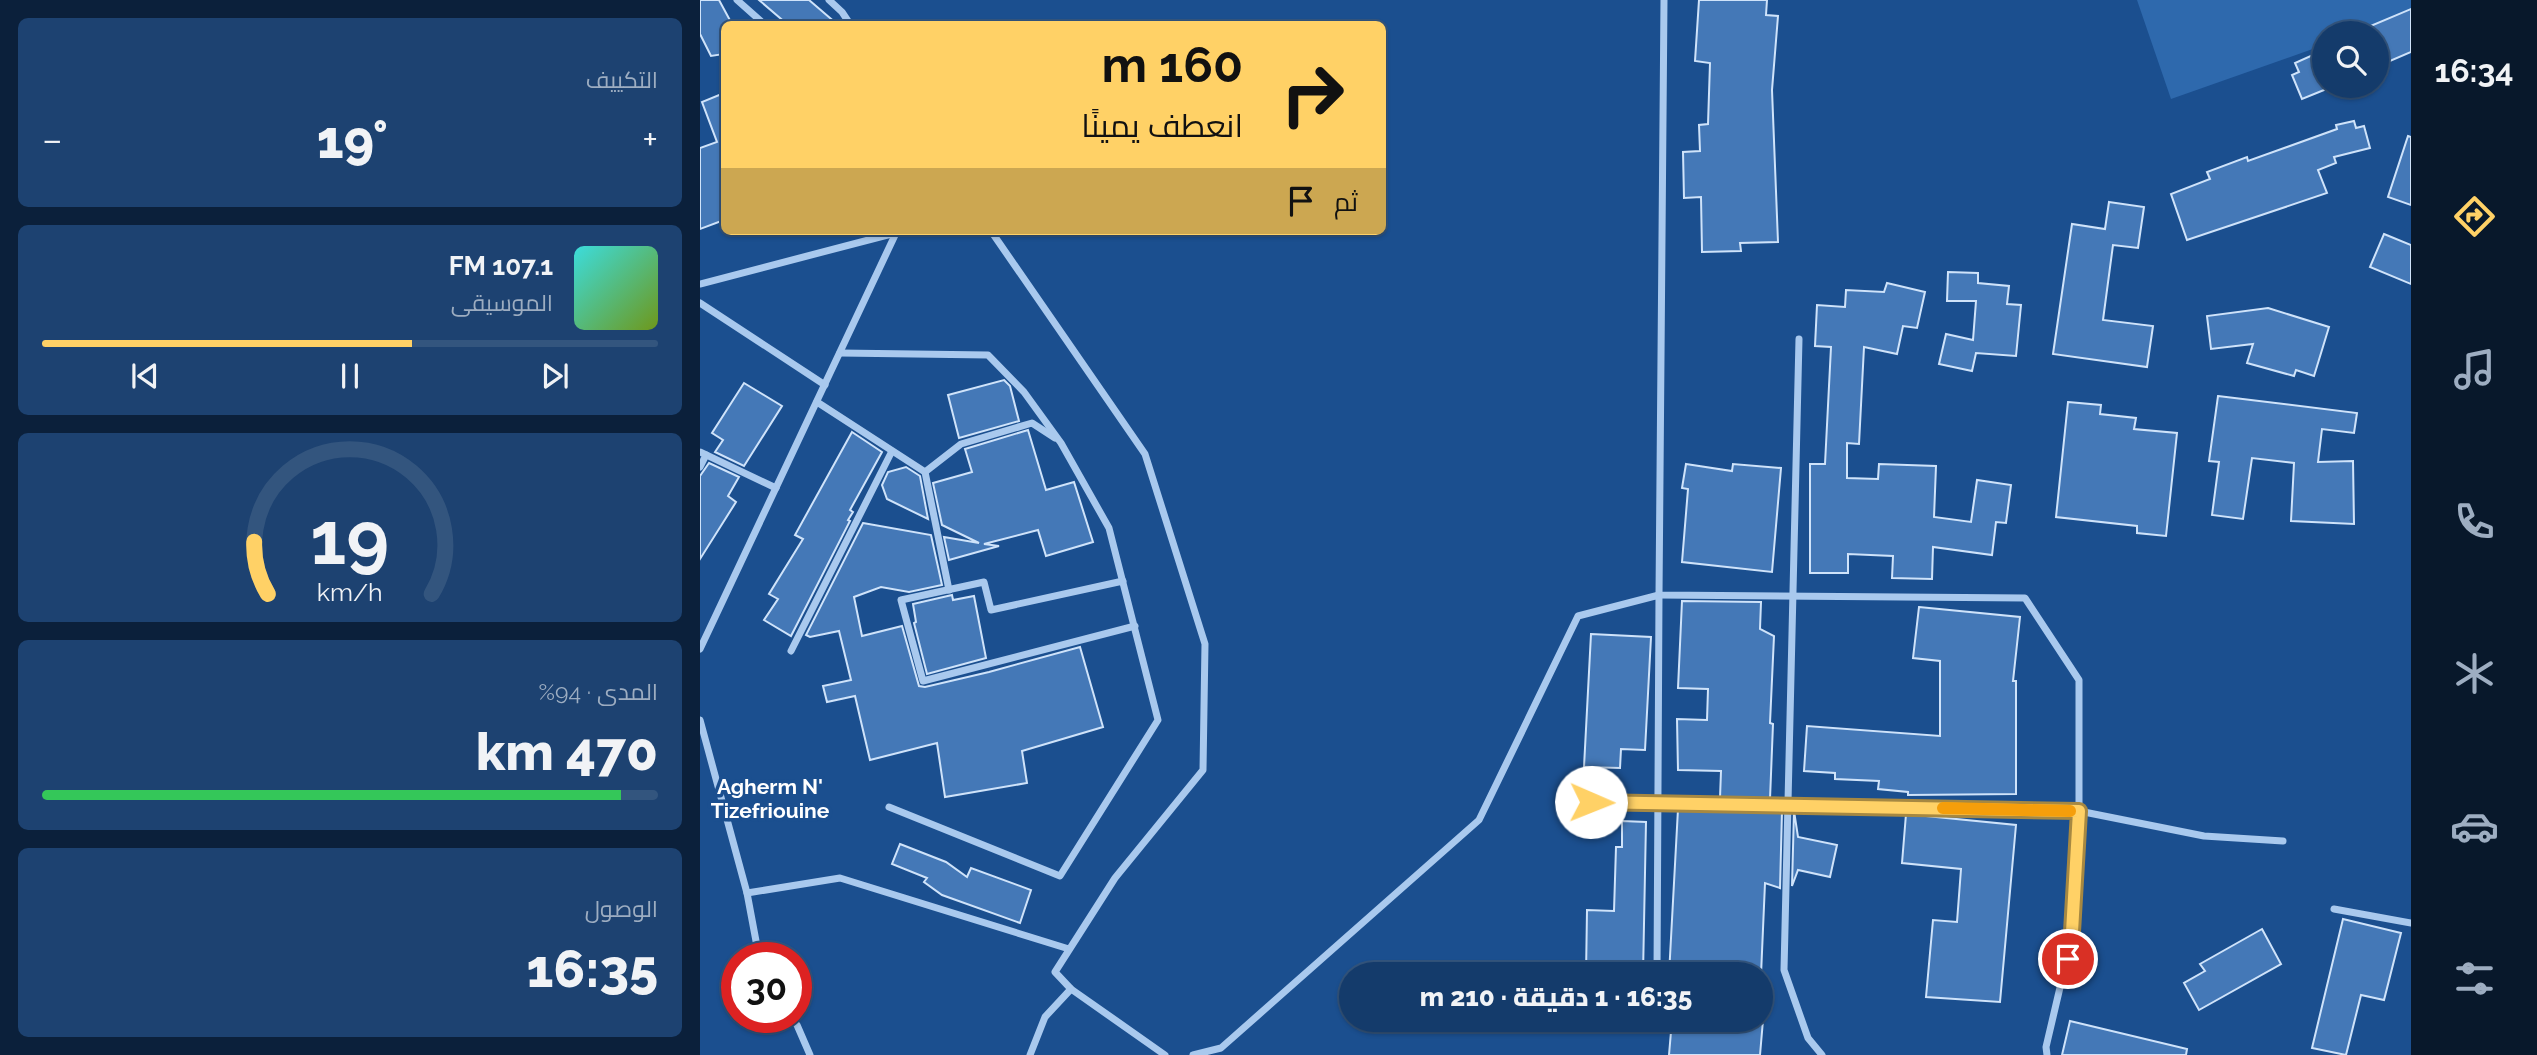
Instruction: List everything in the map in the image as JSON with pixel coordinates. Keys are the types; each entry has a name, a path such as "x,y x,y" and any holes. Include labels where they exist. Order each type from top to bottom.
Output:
{"street":[{"path":"737,0 761,21"},
{"path":"829,0 848,21"},
{"path":"1657,962 1664,0"},
{"path":"700,284 888,235"},
{"path":"700,649 899,235"},
{"path":"994,235 1145,454 1205,644 1203,769 1115,878 1055,972 1071,989 1166,1055"},
{"path":"700,303 825,385"},
{"path":"1799,339 1783,970 1808,1038 1822,1055"},
{"path":"840,353 988,355 1024,392 1061,443 1109,528 1158,720 1060,876 889,807"},
{"path":"817,402 925,472 948,590"},
{"path":"925,472 961,444 1032,423 1061,443"},
{"path":"791,651 892,451"},
{"path":"700,467 703,454 776,488"},
{"path":"1123,581 991,611 984,582 901,600 923,681 1135,626"},
{"path":"1193,1055 1221,1048 1479,820 1578,616 1659,595 2025,598 2079,680 2079,811 2070,945 2046,1047 2048,1055"},
{"path":"700,720 747,893 756,942"},
{"path":"1591,802 2079,811 2204,836 2283,841"},
{"path":"747,893 840,878 1069,949"},
{"path":"2334,909 2411,923"},
{"path":"1030,1055 1045,1017 1071,989"},
{"path":"800,1033 810,1055"}],"shaded area":[{"path":"2137,0 2411,0 2411,15 2389,23 2312,21 2312,49 2171,99"}],"building":[{"path":"700,0 719,0 730,21 721,21 721,54 711,56 700,34"},
{"path":"759,0 809,0 834,21 784,21"},
{"path":"1699,0 1767,0 1766,15 1778,16 1772,90 1778,242 1740,243 1741,251 1702,252 1701,197 1684,198 1683,152 1700,151 1699,125 1708,124 1710,63 1695,61"},
{"path":"2411,9 2411,52 2389,61 2389,21 2382,21"},
{"path":"2312,55 2312,95 2302,99 2292,75 2299,72 2295,63"},
{"path":"721,94 721,221 700,229 700,148 717,142 702,102"},
{"path":"2354,121 2356,128 2364,126 2370,148 2334,157 2336,163 2318,170 2327,193 2187,240 2171,194 2210,179 2207,172 2247,157 2248,161 2337,129 2336,125"},
{"path":"2408,136 2411,137 2411,205 2388,197"},
{"path":"2109,202 2144,207 2138,248 2113,245 2103,320 2153,326 2147,367 2053,354 2072,224 2105,229"},
{"path":"2384,234 2411,245 2411,284 2370,267"},
{"path":"1948,272 1978,273 1978,283 2009,286 2007,304 2021,305 2016,356 1976,353 1972,371 1939,364 1946,334 1973,340 1976,301 1947,301"},
{"path":"1887,283 1925,292 1917,328 1903,326 1897,354 1864,347 1859,444 1847,443 1847,478 1878,479 1879,464 1936,466 1934,517 1971,522 1977,480 2011,485 2006,523 1996,522 1992,555 1933,547 1932,579 1892,578 1893,556 1848,554 1848,573 1810,573 1810,464 1825,464 1831,347 1815,346 1817,305 1845,307 1846,290 1884,292"},
{"path":"2268,308 2329,327 2314,376 2296,370 2294,376 2247,363 2253,344 2211,349 2207,316"},
{"path":"1004,380 1010,386 1019,421 959,438 948,395"},
{"path":"744,383 782,406 744,466 715,452 723,440 712,433"},
{"path":"2218,396 2357,413 2354,433 2322,429 2318,462 2353,461 2354,524 2291,521 2294,463 2252,458 2243,519 2212,515 2219,462 2209,461"},
{"path":"2068,402 2101,405 2100,414 2136,418 2134,429 2177,433 2166,536 2137,533 2137,526 2056,517"},
{"path":"1028,430 1046,490 1074,482 1093,542 1046,556 1038,530 984,544 999,546 949,560 944,537 979,543 942,525 933,483 972,472 965,449"},
{"path":"852,432 882,452 850,510 853,512 848,520 850,521 791,636 764,620 778,599 769,594 803,539 795,535"},
{"path":"709,463 739,477 728,496 736,502 700,559 700,476"},
{"path":"1686,464 1732,471 1733,464 1781,468 1772,572 1682,562 1688,489 1682,488"},
{"path":"906,467 920,476 928,519 887,499 882,485 888,472"},
{"path":"863,523 931,535 942,585 909,592 881,587 854,597 862,636 902,626 919,686 925,687 989,672 1080,647 1103,727 1022,751 1027,783 945,797 937,743 870,760 855,696 827,702 823,686 851,680 839,631 810,637 806,635"},
{"path":"952,595 953,600 974,596 986,658 927,674 914,623 913,604"},
{"path":"1682,601 1761,602 1760,629 1774,636 1770,799 1720,798 1721,771 1678,770 1677,719 1707,720 1708,689 1678,688"},
{"path":"1919,607 2020,617 2013,681 2016,681 2016,794 1908,795 1908,792 1878,789 1879,781 1835,779 1835,773 1804,771 1807,726 1940,736 1940,661 1913,658"},
{"path":"1591,634 1651,637 1645,750 1621,749 1620,768 1584,767"},
{"path":"1678,809 1782,811 1780,888 1765,883 1762,962 1670,962"},
{"path":"1794,811 1798,837 1837,845 1830,877 1798,870 1792,886"},
{"path":"1906,814 2016,825 2000,1002 1926,997 1933,920 1957,922 1961,869 1902,863"},
{"path":"1622,821 1646,822 1643,962 1586,962 1587,910 1614,911 1616,847 1622,847"},
{"path":"900,844 946,862 967,877 971,868 1031,890 1020,923 942,895 924,882 927,878 892,864"},
{"path":"2343,919 2401,933 2384,1000 2361,995 2346,1055 2312,1048"},
{"path":"2262,929 2281,964 2199,1010 2184,983 2205,971 2200,964"},
{"path":"2070,1021 2187,1049 2186,1055 2062,1055"},
{"path":"1671,1032 1762,1032 1760,1055 1669,1055"}],"slow traffic":[{"path":"1943,808 2070,811"}],"district":[{"name":"Agherm N' Tizefriouine","path":"770,799"}],"route":[{"path":"1591,802 2079,811 2068,959"}]}
